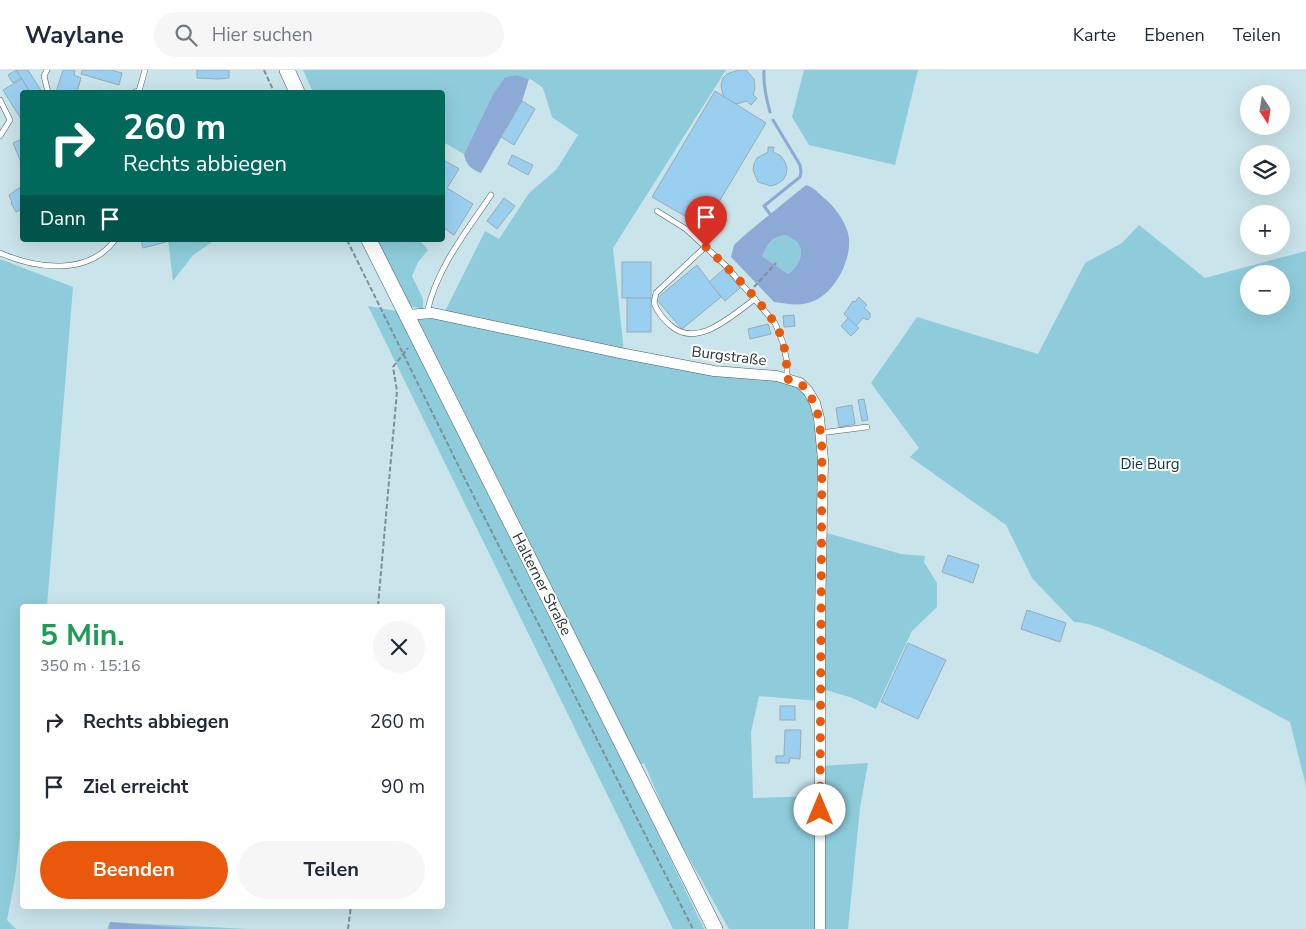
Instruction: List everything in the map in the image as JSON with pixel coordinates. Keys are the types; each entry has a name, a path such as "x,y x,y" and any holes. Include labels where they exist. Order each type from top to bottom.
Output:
{"main road":[{"path":"287,70 296,90"},
{"name":"Halterner Straße","path":"371,242 406,316 715,929"}],"street":[{"name":"Burgstraße","path":"406,316 432,313 714,371 777,376 800,383 808,391 814,403 823,460 820,619 820,929"}],"lane":[{"path":"47,70 44,76 48,90"},
{"path":"139,90 146,70"},
{"path":"0,100 10,120 0,136"},
{"path":"427,313 435,285 453,251 491,195"},
{"path":"657,211 686,229 706,247 727,267 775,323 783,343 787,362 787,379"},
{"path":"0,253 50,267 70,266 96,258 113,242"},
{"path":"706,247 656,293 654,303 665,321 676,331 698,334 712,329 755,299"},
{"path":"820,433 867,426"}],"path":[{"path":"264,70 273,90"},
{"path":"348,242 693,929"},
{"path":"748,292 776,263"},
{"path":"378,604 397,391 393,367 418,337"},
{"path":"348,929 350,909"}],"green space":[{"path":"303,70 726,70 613,248 624,352 444,313 485,231 499,239 529,193 556,170 578,135 552,117 543,88 532,80 517,75 505,77 493,94 464,154 445,143 445,90 312,90"},
{"path":"804,70 918,70 895,165 809,145 792,117"},
{"name":"Die Burg","path":"1139,225 1205,278 1240,269 1240,315 1290,315 1290,265 1254,265 1306,251 1306,786 1290,722 1207,677 1144,646 1098,627 1074,622 1032,578 1006,525 910,457 919,448 871,383 917,317 1038,354 1085,263 1122,243"},
{"path":"786,235 797,242 801,251 798,264 788,274 762,256 771,242"},
{"path":"168,242 212,242 193,255 173,281"},
{"path":"377,242 421,242 428,250 418,262 412,276 423,299 423,309 404,305"},
{"path":"0,259 73,287 47,604 20,604 20,835 15,878 7,920 16,929 0,929"},
{"path":"368,306 777,378 800,385 813,405 820,438 819,701 759,696 751,732 753,798 818,796 819,929 729,929 671,826 644,763 627,769 704,929 673,929"},
{"path":"823,532 901,554 925,556 924,562 937,583 937,607 912,631 876,709 850,697 822,689"},
{"path":"868,763 860,808 848,929 821,929 821,766"},
{"path":"110,922 248,929 107,929"}],"shaded area":[{"path":"517,75 529,79 522,101 481,173 470,166 464,154 493,94 505,77"},
{"path":"806,185 814,189 829,202 843,221 849,238 848,256 836,282 816,300 800,304 774,302 731,257 734,245","holes":["786,235 797,242 801,251 798,264 788,274 762,256 774,239"]},
{"path":"110,922 193,929 109,929"}],"building":[{"path":"16,70 28,70 41,90 29,90"},
{"path":"16,70 21,78 13,83 8,75"},
{"path":"63,70 75,70 74,75 81,78 78,90 57,90"},
{"path":"82,70 111,70 122,73 119,85 81,74"},
{"path":"197,70 229,70 229,78 197,78"},
{"path":"738,70 746,70 754,79 755,88 753,95 757,98 751,105 747,101 736,104 724,97 721,85 723,78 727,74"},
{"path":"22,79 29,90 20,90 20,117 3,90"},
{"path":"715,91 766,123 704,227 652,197"},
{"path":"522,101 535,109 514,145 501,137"},
{"path":"20,140 20,160 13,143"},
{"path":"768,147 774,147 773,152 781,156 787,168 783,180 771,186 758,182 753,170 757,158 768,152"},
{"path":"512,155 533,165 528,175 508,164"},
{"path":"445,161 459,169 447,188 473,204 454,235 445,229"},
{"path":"20,188 20,210 16,212 9,195"},
{"path":"504,198 515,206 497,229 487,221"},
{"path":"142,242 166,242 143,248"},
{"path":"622,262 651,262 651,298 622,298"},
{"path":"697,265 721,297 682,329 656,299"},
{"path":"724,269 740,288 725,301 709,282"},
{"path":"859,297 867,305 864,308 870,313 870,317 868,320 863,318 856,326 844,314 853,301 855,302"},
{"path":"627,298 651,298 651,332 627,332"},
{"path":"794,315 795,326 784,327 783,316"},
{"path":"848,318 859,328 851,336 841,326"},
{"path":"768,324 771,334 750,339 748,329"},
{"path":"864,399 868,420 862,421 858,400"},
{"path":"852,405 855,424 839,427 836,408"},
{"path":"948,555 979,565 973,583 942,572"},
{"path":"1027,610 1066,623 1060,642 1021,629"},
{"path":"908,643 946,660 918,719 881,702"},
{"path":"780,706 795,706 795,720 780,720"},
{"path":"785,730 801,730 800,759 790,758 789,763 776,763 776,756 784,756"}],"waterway":[{"path":"764,70 765,91 770,112"},
{"path":"770,214 764,206 800,177 801,172 800,165 773,120"}],"route":[{"path":"706,247 727,267 775,323 783,343 787,362 787,379 800,383 808,391 819,418 823,460 820,619 820,810"}]}
